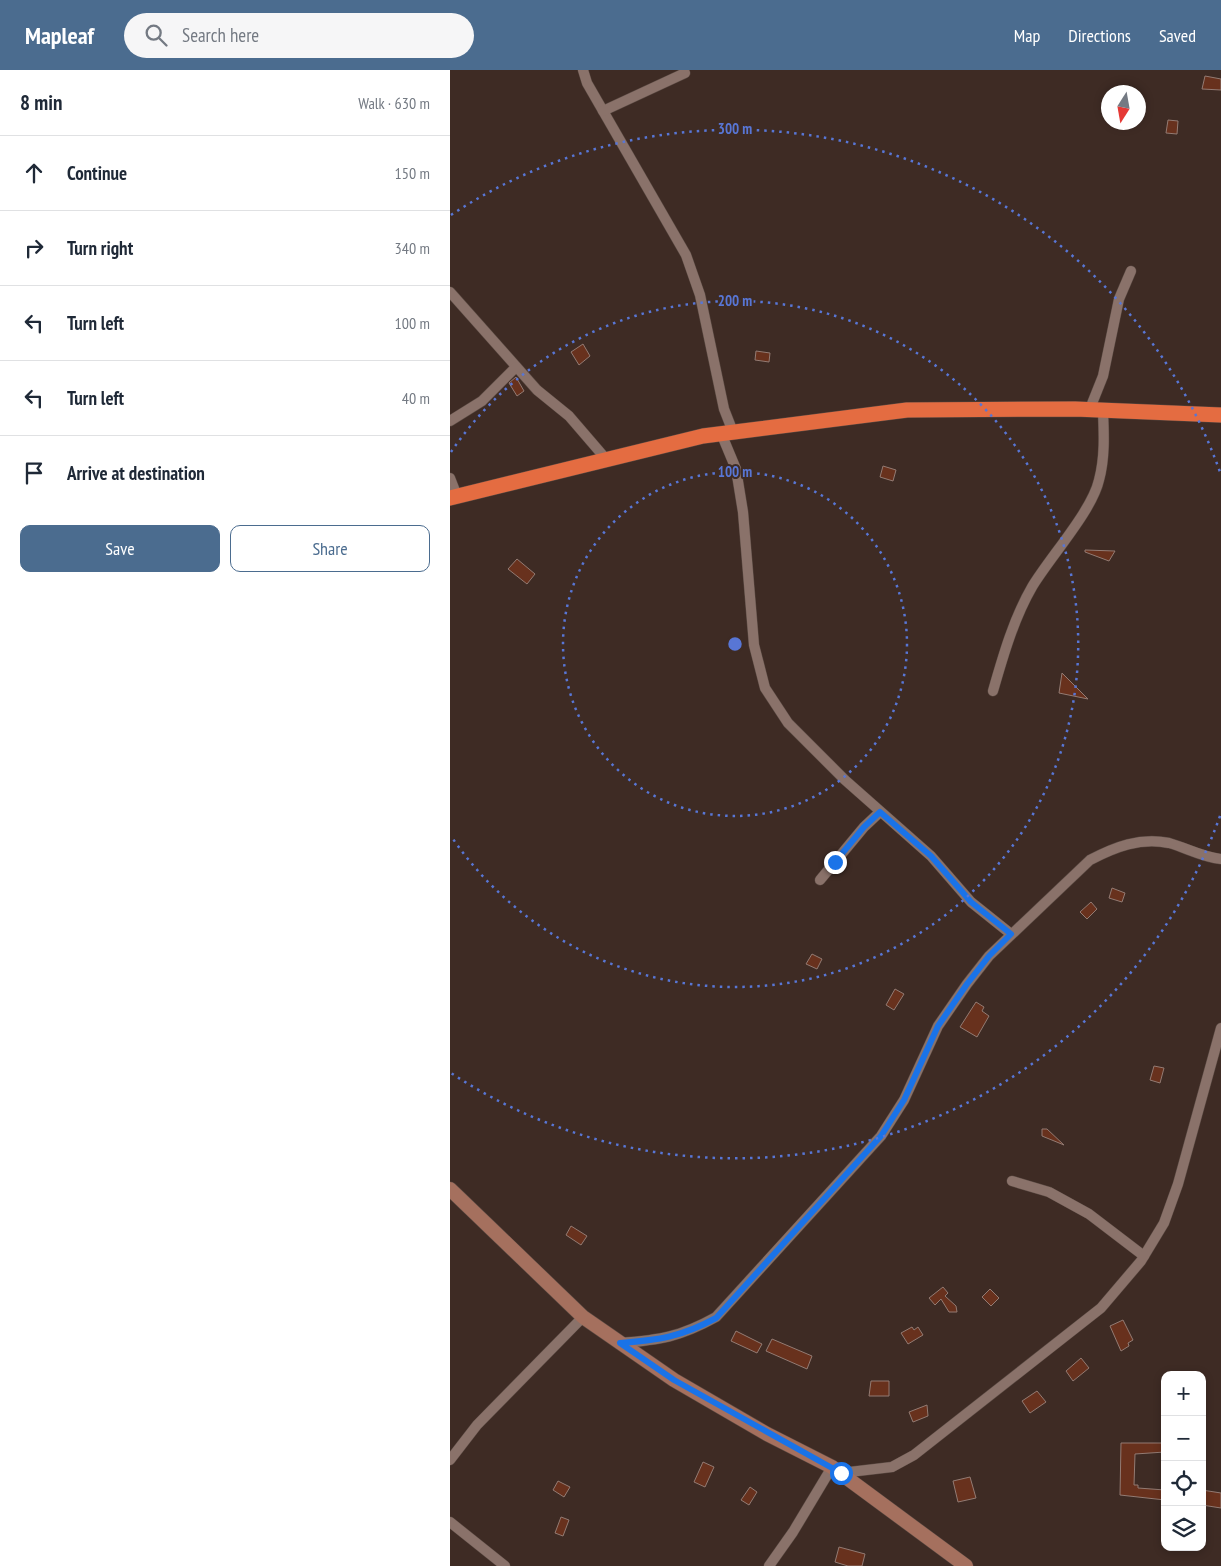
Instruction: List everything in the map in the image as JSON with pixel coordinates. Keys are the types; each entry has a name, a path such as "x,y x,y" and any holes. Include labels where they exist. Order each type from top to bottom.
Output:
{"highway":[{"path":"453,497 606,459 727,433 907,410 1096,411 1221,415"}],"street":[{"path":"583,70 587,83 686,254 700,295 744,512 754,645 765,688 788,723 845,780 931,856 971,902 1011,934"},
{"path":"603,111 686,73"},
{"path":"993,691 1009,641 1031,589 1082,515 1099,482 1104,439 1096,411 1119,299 1131,272"},
{"path":"450,292 537,390 569,416 606,459"},
{"path":"450,422 482,400 516,367"},
{"path":"450,478 453,497"},
{"path":"820,880 864,827 880,812"},
{"path":"620,1343 657,1340 690,1332 716,1318 881,1136 904,1100 938,1026 989,956 1090,860 1110,849 1135,841 1168,843 1205,857 1221,859"},
{"path":"836,1470 892,1467 914,1455 1101,1308 1144,1256 1164,1223 1178,1184 1221,1028"},
{"path":"1012,1182 1049,1192 1089,1214 1144,1256"},
{"path":"450,1189 583,1317 674,1380 767,1434 836,1470 966,1566"},
{"path":"450,1460 477,1424 583,1317"},
{"path":"769,1566 836,1470"},
{"path":"450,1522 505,1566"}],"building":[{"path":"1205,76 1221,79 1221,90 1202,89"},
{"path":"1168,120 1178,121 1177,134 1166,133"},
{"path":"583,344 590,356 579,365 571,352"},
{"path":"756,351 770,353 769,362 755,360"},
{"path":"516,377 524,391 517,396 509,383"},
{"path":"883,466 896,470 893,481 880,477"},
{"path":"1085,550 1115,551 1109,561 1085,552"},
{"path":"517,559 535,574 527,584 508,569"},
{"path":"1062,673 1088,699 1059,693"},
{"path":"1112,888 1125,893 1122,902 1109,898"},
{"path":"1091,902 1097,909 1087,919 1080,912"},
{"path":"812,954 822,959 817,969 806,964"},
{"path":"895,989 904,994 894,1010 886,1005"},
{"path":"976,1002 984,1007 982,1011 989,1016 977,1037 960,1027"},
{"path":"1154,1066 1164,1068 1160,1083 1150,1080"},
{"path":"1042,1129 1047,1129 1064,1145 1042,1136"},
{"path":"571,1226 587,1236 581,1245 566,1235"},
{"path":"943,1287 948,1293 945,1296 956,1306 957,1312 949,1312 941,1299 935,1305 929,1298"},
{"path":"990,1289 999,1298 991,1306 982,1297"},
{"path":"1123,1320 1133,1340 1128,1343 1129,1346 1121,1351 1110,1326"},
{"path":"912,1327 914,1330 918,1327 923,1335 908,1344 901,1333"},
{"path":"736,1331 762,1344 757,1353 731,1341"},
{"path":"772,1339 812,1356 807,1369 766,1351"},
{"path":"1081,1358 1089,1368 1073,1381 1066,1371"},
{"path":"871,1381 889,1381 889,1396 869,1396"},
{"path":"1037,1391 1046,1402 1030,1413 1022,1401"},
{"path":"927,1405 928,1416 913,1422 909,1412"},
{"path":"1121,1443 1161,1443 1161,1452 1135,1454 1134,1485 1138,1485 1138,1488 1161,1490 1161,1500 1120,1495"},
{"path":"703,1462 714,1467 705,1487 694,1482"},
{"path":"970,1477 976,1498 958,1502 953,1481"},
{"path":"558,1481 570,1487 564,1497 553,1490"},
{"path":"750,1487 757,1492 749,1505 741,1500"},
{"path":"1206,1491 1221,1493 1221,1508 1206,1506"},
{"path":"561,1517 569,1520 563,1536 555,1533"},
{"path":"839,1547 865,1554 862,1566 848,1566 835,1562"}],"route":[{"path":"835,862 864,827 880,812 931,856 971,902 1011,934 989,956 938,1026 904,1100 881,1136 716,1318 690,1332 657,1340 620,1343 674,1380 767,1434 824,1462 841,1473"}]}
